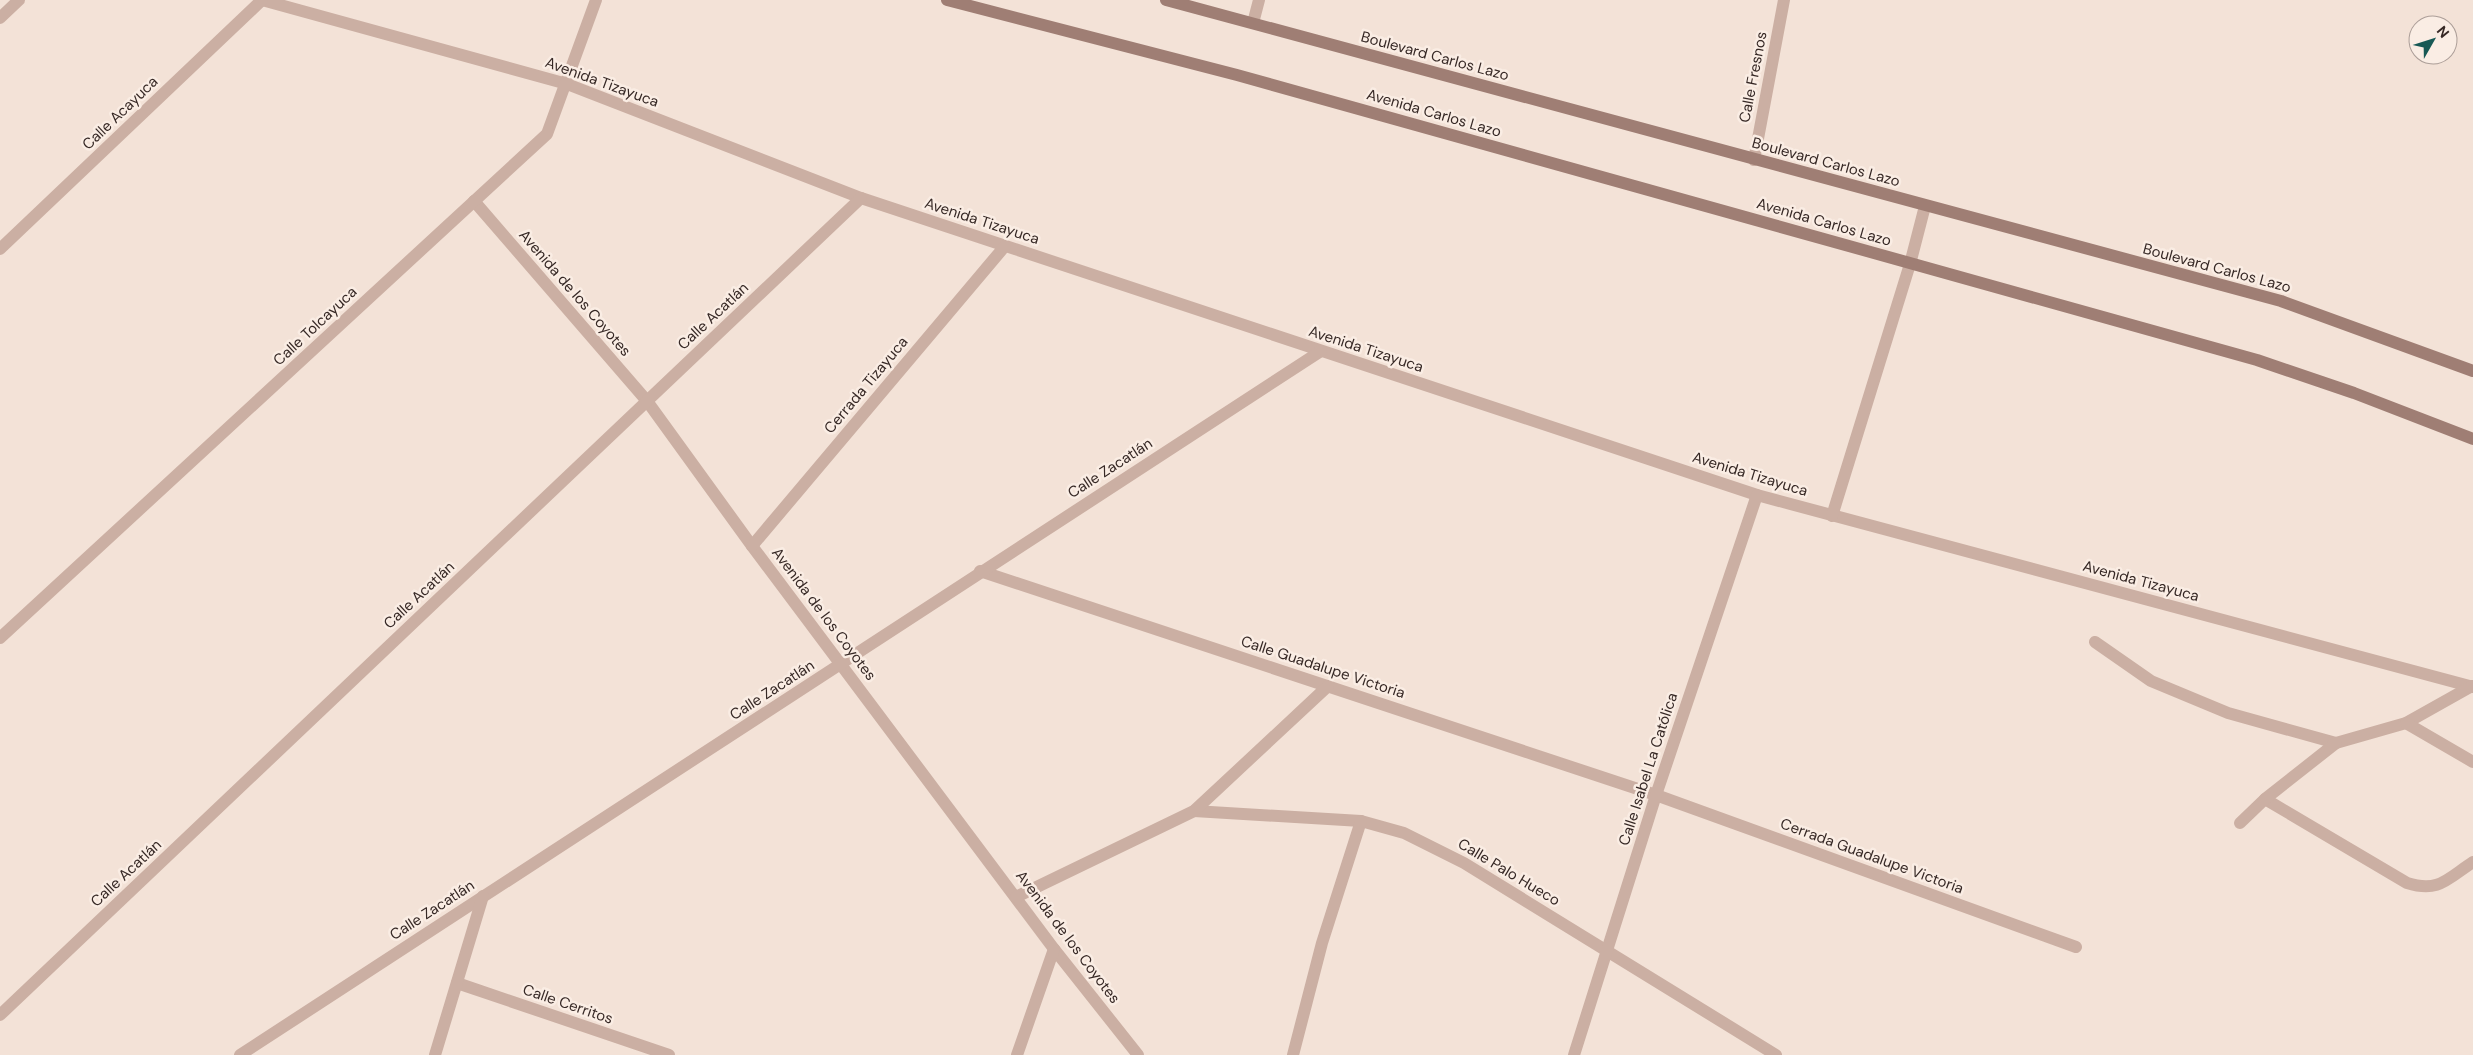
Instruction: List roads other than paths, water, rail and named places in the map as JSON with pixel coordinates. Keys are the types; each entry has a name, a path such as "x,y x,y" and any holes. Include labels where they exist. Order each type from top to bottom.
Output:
{"main road":[{"name":"Avenida Carlos Lazo","path":"947,0 1237,75 1910,264"},
{"name":"Boulevard Carlos Lazo","path":"1166,0 2280,301 2473,371"},
{"path":"1910,264 2257,360 2354,393 2473,439"}],"street":[{"path":"0,18 19,0"},
{"name":"Avenida Tizayuca","path":"262,0 567,84 861,198 1757,495 2472,686"},
{"name":"Calle Acayuca","path":"0,249 262,0"},
{"name":"Calle Tolcayuca","path":"0,638 546,134 567,84 596,0"},
{"path":"1252,23 1259,0"},
{"name":"Calle Fresnos","path":"1754,160 1784,0"},
{"name":"Calle Acatlán","path":"0,1015 861,198"},
{"name":"Avenida de los Coyotes","path":"474,201 647,401 752,546 1054,949 1138,1055"},
{"path":"1832,516 1910,264 1924,206"},
{"name":"Cerrada Tizayuca","path":"752,546 1005,246"},
{"name":"Calle Zacatlán","path":"240,1055 1320,351"},
{"name":"Calle Isabel La Católica","path":"1574,1055 1656,795 1757,495"},
{"name":"Calle Guadalupe Victoria","path":"980,571 1656,795"},
{"path":"2095,642 2151,681 2228,713 2336,743"},
{"path":"1016,897 1194,810 1328,686"},
{"path":"2240,823 2265,799 2336,743 2406,723 2472,686"},
{"path":"2406,723 2473,762"},
{"name":"Cerrada Guadalupe Victoria","path":"1656,795 2076,947"},
{"path":"2265,799 2407,883 2416,886 2424,888 2437,886 2473,862"},
{"name":"Calle Palo Hueco","path":"1194,810 1361,820 1404,833 1464,863 1776,1055"},
{"path":"1293,1055 1322,943 1361,820"},
{"path":"435,1055 483,896"},
{"path":"1017,1055 1054,949"},
{"name":"Calle Cerritos","path":"457,983 669,1055"}]}
